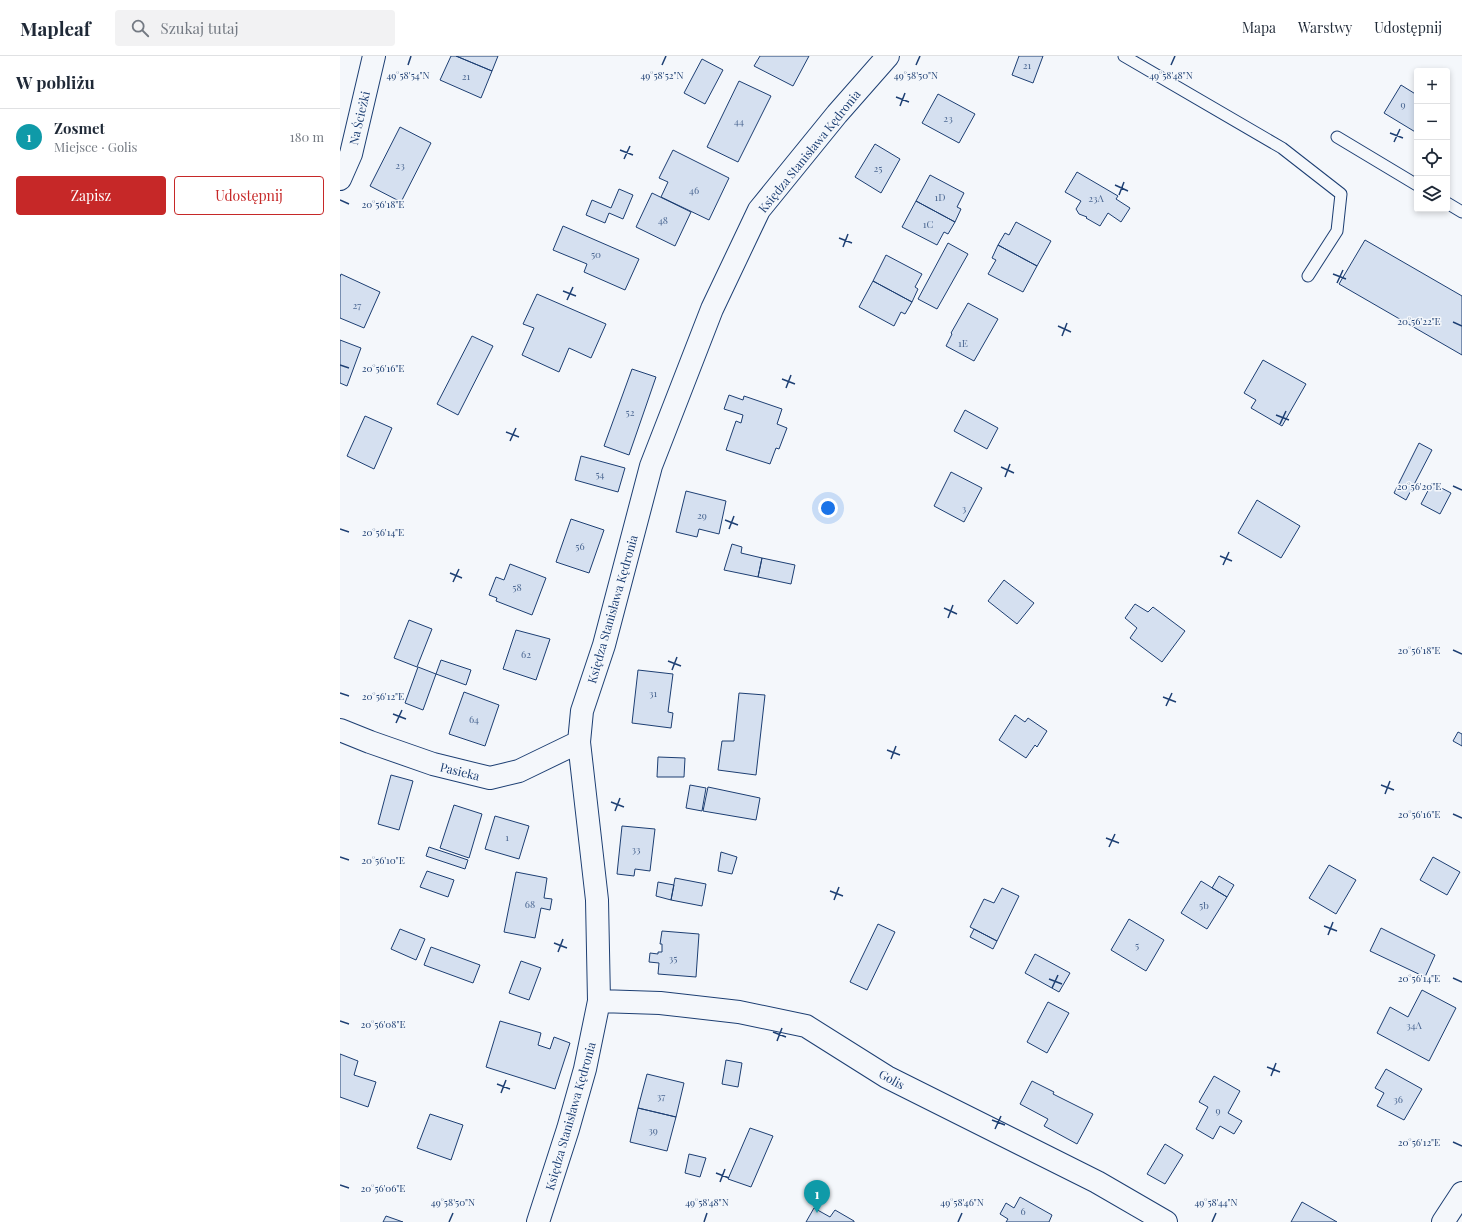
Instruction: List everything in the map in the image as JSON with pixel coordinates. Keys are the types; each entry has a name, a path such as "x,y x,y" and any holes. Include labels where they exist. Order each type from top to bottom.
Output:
{"street":[{"name":"Na Ścieżki","path":"340,179 351,154 374,56"},
{"name":"Księdza Stanisława Kędronia","path":"538,1222 568,1129 585,1069 599,1001 597,900 579,742 582,711 604,645 651,466 712,309 759,210 837,114 888,56"},
{"name":"Pasieka","path":"340,730 433,764 490,778 519,771 579,742"},
{"name":"Golis","path":"599,1001 660,1003 739,1012 806,1026 887,1077 1097,1182 1166,1222"},
{"path":"1444,1222 1462,1193"}],"lane":[{"path":"1124,56 1282,148 1341,194 1337,231 1308,276"},
{"path":"1337,137 1414,183"},
{"path":"1450,205 1462,212"}],"building":[{"path":"451,56 456,56 492,71 481,98 440,80"},
{"path":"456,56 498,56 492,71"},
{"path":"760,56 809,56 793,86 754,66"},
{"path":"1019,56 1043,56 1033,83 1012,75"},
{"path":"702,59 723,70 705,104 684,93"},
{"path":"739,81 771,96 738,162 707,147"},
{"path":"1401,85 1414,93 1414,131 1384,113"},
{"path":"938,94 975,114 959,143 922,123"},
{"path":"400,127 431,143 401,202 370,186"},
{"path":"875,144 900,159 881,193 855,177"},
{"path":"673,150 729,178 709,220 661,197 668,182 659,178"},
{"path":"1077,172 1118,196 1116,199 1130,208 1121,222 1108,213 1100,226 1086,218 1087,217 1079,214 1076,209 1081,201 1065,192"},
{"path":"930,175 964,193 957,207 961,209 955,222 916,201"},
{"path":"619,189 633,195 623,219 609,213 605,223 586,215 592,200 611,208"},
{"path":"652,193 691,212 675,246 636,227"},
{"path":"916,201 955,222 948,234 944,232 937,245 902,227"},
{"path":"1016,222 1051,241 1037,266 998,245 1005,233 1009,235"},
{"path":"563,226 639,259 625,290 584,272 587,264 553,250"},
{"path":"1365,240 1462,296 1462,355 1339,284"},
{"path":"948,243 968,254 937,309 918,299"},
{"path":"998,245 1037,266 1023,292 988,274 996,260 992,258"},
{"path":"886,255 922,274 915,287 918,289 912,302 873,281"},
{"path":"341,274 380,292 364,328 340,318"},
{"path":"873,281 912,302 905,314 901,312 894,326 859,307"},
{"path":"537,294 606,324 591,358 569,348 559,372 522,355 534,328 523,324"},
{"path":"968,303 998,319 974,361 946,346 952,334 951,333"},
{"path":"472,336 493,346 458,415 437,404"},
{"path":"340,340 361,348 347,386 340,383"},
{"path":"1263,360 1306,384 1282,426 1251,408 1256,400 1244,393"},
{"path":"632,369 656,377 629,455 604,446"},
{"path":"729,395 743,400 744,396 782,409 777,424 787,428 779,449 776,448 770,464 726,450 736,421 741,423 743,415 724,409"},
{"path":"965,410 998,428 987,449 954,431"},
{"path":"365,416 392,428 374,469 347,456"},
{"path":"1419,443 1432,450 1406,500 1394,493"},
{"path":"581,456 625,468 618,492 575,480"},
{"path":"951,472 982,488 964,522 934,506"},
{"path":"1432,483 1451,493 1440,514 1421,504"},
{"path":"686,491 726,501 719,534 699,529 697,537 676,532"},
{"path":"1257,500 1300,526 1281,558 1238,533"},
{"path":"571,519 604,530 589,573 556,562"},
{"path":"732,544 742,547 741,553 762,558 758,577 724,570"},
{"path":"762,558 795,565 791,584 758,577"},
{"path":"510,564 546,578 532,615 496,601 497,598 489,595 496,577 504,580"},
{"path":"1004,580 1034,603 1017,624 988,601"},
{"path":"1135,604 1148,612 1153,607 1185,631 1162,662 1130,638 1137,628 1125,618"},
{"path":"409,620 432,629 417,667 394,658"},
{"path":"516,630 550,639 536,680 503,669"},
{"path":"441,660 471,670 466,685 436,674"},
{"path":"418,667 436,674 423,710 405,703"},
{"path":"638,670 673,674 668,712 673,713 671,728 632,723"},
{"path":"464,692 499,705 485,746 449,734"},
{"path":"739,693 765,695 756,775 718,770 722,741 734,741"},
{"path":"1015,715 1025,722 1028,718 1047,731 1037,747 1035,745 1026,758 999,740"},
{"path":"1458,732 1462,734 1462,746 1453,741"},
{"path":"658,757 685,758 684,777 657,777"},
{"path":"391,775 413,781 399,830 378,824"},
{"path":"690,785 706,788 702,811 686,808"},
{"path":"708,787 760,798 756,820 703,811"},
{"path":"454,805 482,814 469,858 440,848"},
{"path":"495,816 529,826 519,859 485,849"},
{"path":"622,826 655,829 650,871 635,869 634,876 617,874"},
{"path":"429,847 468,860 465,869 426,856"},
{"path":"721,852 737,857 732,874 718,871"},
{"path":"1433,857 1460,872 1447,895 1420,880"},
{"path":"1329,865 1356,880 1336,914 1309,898"},
{"path":"427,871 454,880 448,897 420,887"},
{"path":"516,872 547,878 544,898 552,899 550,910 541,908 535,938 504,932"},
{"path":"1219,876 1234,885 1227,897 1212,888"},
{"path":"675,878 706,884 702,906 671,900"},
{"path":"1201,881 1227,897 1207,929 1181,913"},
{"path":"658,882 674,885 671,900 656,896"},
{"path":"1002,888 1019,896 997,941 970,927 984,899 994,903"},
{"path":"1129,919 1164,940 1146,971 1111,950"},
{"path":"878,924 895,932 867,990 850,982"},
{"path":"1381,928 1435,955 1425,977 1370,951"},
{"path":"400,929 425,939 416,960 391,949"},
{"path":"974,929 997,941 993,949 970,937"},
{"path":"662,931 699,934 696,977 658,974 659,963 649,962 650,953 658,954 658,952 662,952 662,944 660,944"},
{"path":"431,947 480,965 473,983 424,965"},
{"path":"1035,954 1070,973 1059,992 1025,973"},
{"path":"521,961 541,968 529,1000 509,993"},
{"path":"1422,990 1456,1008 1429,1061 1377,1033 1390,1007 1408,1017"},
{"path":"1048,1002 1069,1013 1047,1053 1027,1042"},
{"path":"500,1021 541,1033 538,1045 550,1049 554,1037 570,1043 555,1089 486,1067"},
{"path":"340,1054 358,1061 354,1075 376,1082 368,1107 340,1097"},
{"path":"726,1060 742,1063 738,1087 722,1084"},
{"path":"1386,1069 1422,1089 1404,1120 1377,1106 1384,1093 1375,1088"},
{"path":"647,1074 684,1083 676,1117 638,1108"},
{"path":"1214,1076 1240,1091 1228,1113 1242,1121 1234,1134 1220,1126 1213,1139 1196,1129 1208,1107 1199,1102"},
{"path":"1032,1081 1054,1092 1053,1094 1093,1114 1077,1144 1044,1126 1048,1119 1020,1104"},
{"path":"638,1108 676,1117 667,1151 630,1142"},
{"path":"430,1114 463,1125 451,1160 417,1148"},
{"path":"750,1128 773,1136 751,1187 728,1179"},
{"path":"1165,1144 1183,1155 1165,1184 1147,1174"},
{"path":"689,1154 706,1158 700,1177 685,1173"},
{"path":"1020,1197 1052,1215 1049,1222 1006,1222 1008,1219 1000,1214 1006,1203 1014,1208"},
{"path":"1302,1202 1337,1222 1291,1222"},
{"path":"814,1208 830,1217 835,1210 854,1222 806,1222"},
{"path":"386,1216 403,1222 383,1222"}],"place":[{"name":"Zosmet","path":"817,1213"}]}
